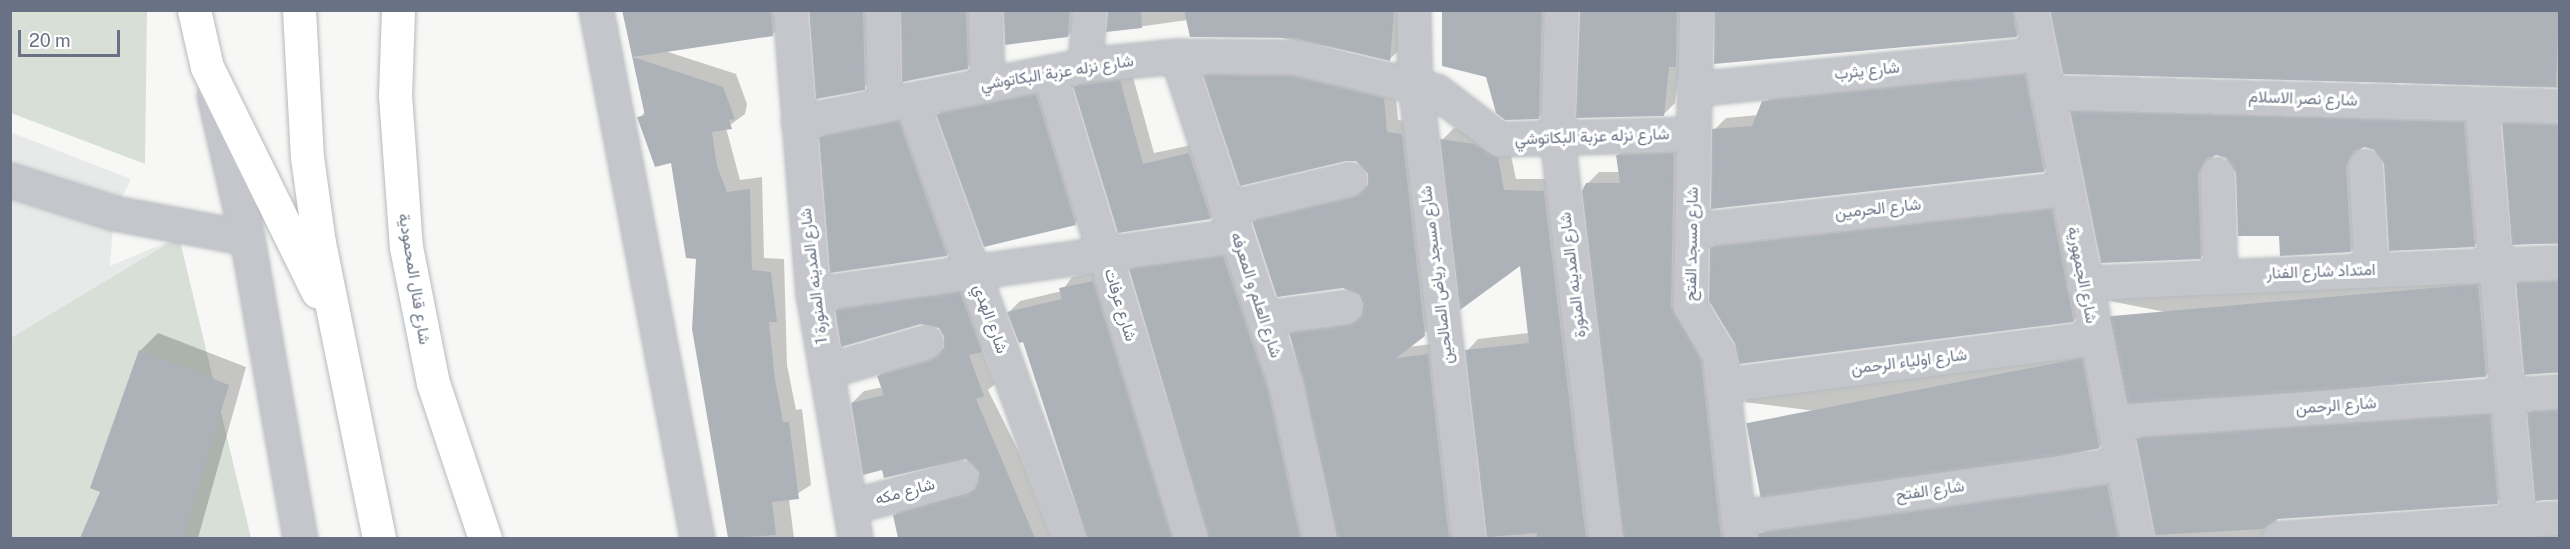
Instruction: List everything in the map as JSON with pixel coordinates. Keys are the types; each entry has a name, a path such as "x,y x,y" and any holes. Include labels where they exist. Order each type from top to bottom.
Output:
{"main road":[{"path":"194,10 207,67 335,328"},
{"path":"299,10 307,157 335,328 380,538"},
{"name":"شارع قنال المحمودية","path":"398,10 395,95 406,247 433,383 485,538"}],"street":[{"path":"596,10 697,538"},
{"name":"شارع المدينه المنورة 1","path":"790,10 813,294 855,538"},
{"name":"شارع الهدي","path":"882,10 897,103 973,272 1069,538"},
{"path":"985,10 987,84"},
{"path":"1085,65 1089,10"},
{"name":"شارع مسجد رياض الصالحين","path":"1413,10 1415,84 1468,538"},
{"name":"شارع المدينه المنورة","path":"1561,10 1557,140 1605,538"},
{"name":"شارع مسجد الفتح","path":"1696,10 1690,306 1716,342 1739,528"},
{"name":"شارع الجمهورية","path":"2031,10 2082,283 2137,538"},
{"name":"شارع يثرب","path":"1694,89 2039,54"},
{"name":"شارع نزله عزبة البكاتوشي","path":"798,122 1085,65 1177,56 1294,57 1415,84 1436,91 1488,135 1557,140 1693,134"},
{"name":"شارع العلم و المعرفه","path":"1177,56 1286,385 1319,538"},
{"path":"207,67 247,238 300,538"},
{"name":"شارع عرفات","path":"1048,72 1191,538"},
{"name":"شارع نصر الاسلام","path":"2046,92 2559,106"},
{"path":"2481,104 2518,521"},
{"path":"2365,166 2372,270"},
{"path":"2217,174 2220,277"},
{"path":"813,294 1104,255 1232,221 1350,179"},
{"path":"10,180 114,213 247,238"},
{"name":"شارع الحرمين","path":"1692,230 2065,189"},
{"name":"امتداد شارع الفنار","path":"2082,283 2559,262"},
{"path":"1263,318 1345,307"},
{"name":"شارع اولياء الرحمن","path":"1723,385 2094,338"},
{"path":"826,371 926,342"},
{"name":"شارع الرحمن","path":"2112,421 2559,391"},
{"name":"شارع الفتح","path":"1739,528 2122,464"},
{"name":"شارع مكه","path":"850,507 960,477"},
{"path":"2279,538 2559,518"}],"shaded area":[{"path":"10,11 147,11 145,164 11,113"},
{"path":"10,132 131,179 114,213 110,266 179,237 251,538 11,538"},
{"path":"179,237 251,538 11,538 11,338"}],"building":[{"path":"622,10 771,10 773,36 633,57 723,87 735,119 729,120 732,129 712,132 717,166 727,192 750,189 752,270 771,272 777,322 769,322 775,379 783,422 789,422 799,499 772,502 776,535 728,538 692,329 696,259 686,258 671,163 655,167 637,117 645,116"},
{"path":"809,10 863,10 865,90 816,99"},
{"path":"901,10 966,10 968,69 902,82"},
{"path":"1004,10 1070,10 1068,37 1005,45"},
{"path":"1108,10 1141,10 1142,28 1106,32"},
{"path":"1184,10 1394,10 1390,61 1294,38 1190,37"},
{"path":"1442,10 1542,10 1539,119 1505,120 1496,113 1486,77 1442,66"},
{"path":"1580,10 1677,10 1676,67 1669,67 1664,116 1576,118"},
{"path":"1715,10 2013,10 2017,37 1714,64"},
{"path":"2050,10 2559,10 2556,87 2063,74"},
{"path":"2025,74 2044,172 1711,209 1712,129 1752,126 1762,101"},
{"path":"1203,75 1292,76 1384,98 1387,132 1402,134 1425,336 1396,358 1428,354 1449,537 1337,538 1304,381 1289,333 1348,325 1362,315 1363,304 1359,295 1343,288 1277,297 1252,221 1355,197 1368,185 1368,174 1356,161 1346,161 1240,186"},
{"path":"1120,80 1143,164 1189,153 1211,219 1118,233 1073,86"},
{"path":"1036,94 1076,225 984,247 936,114"},
{"path":"2070,111 2464,122 2475,247 2389,251 2384,164 2374,150 2365,147 2354,151 2346,166 2351,252 2280,256 2279,236 2238,236 2236,173 2226,158 2216,155 2207,158 2198,174 2201,259 2101,263"},
{"path":"899,121 947,256 830,273 819,137"},
{"path":"2502,123 2559,125 2559,243 2512,245"},
{"path":"1440,139 1474,144 1498,157 1504,190 1544,191 1586,538 1537,538 1537,533 1487,537 1465,350 1529,343 1520,266 1460,310"},
{"path":"1674,153 1671,306 1701,360 1721,538 1623,538 1582,191 1586,183 1620,183 1616,155"},
{"path":"2052,209 2074,322 1739,364 1735,344 1709,301 1710,247"},
{"path":"1223,256 1268,390 1300,538 1209,538 1129,269"},
{"path":"1093,281 1172,538 1087,538 1023,342 1019,343 1007,312 1062,299 1059,288"},
{"path":"2559,281 2559,372 2524,375 2516,283"},
{"path":"2478,284 2486,377 2118,409 2109,316"},
{"path":"960,292 982,352 969,355 984,396 976,399 1035,538 898,538 893,515 975,490 979,473 966,459 884,478 882,470 863,475 851,403 884,395 877,376 932,360 944,347 944,337 939,328 921,324 841,347 835,310"},
{"path":"139,350 229,385 183,538 80,538 100,492 90,488"},
{"path":"2082,358 2100,448 1764,514 1746,423"},
{"path":"2559,410 2559,499 2535,501 2527,412"},
{"path":"2490,414 2498,504 2278,519 2263,529 2155,535 2136,438"},
{"path":"2107,485 2118,538 1758,538 1758,533"}]}
